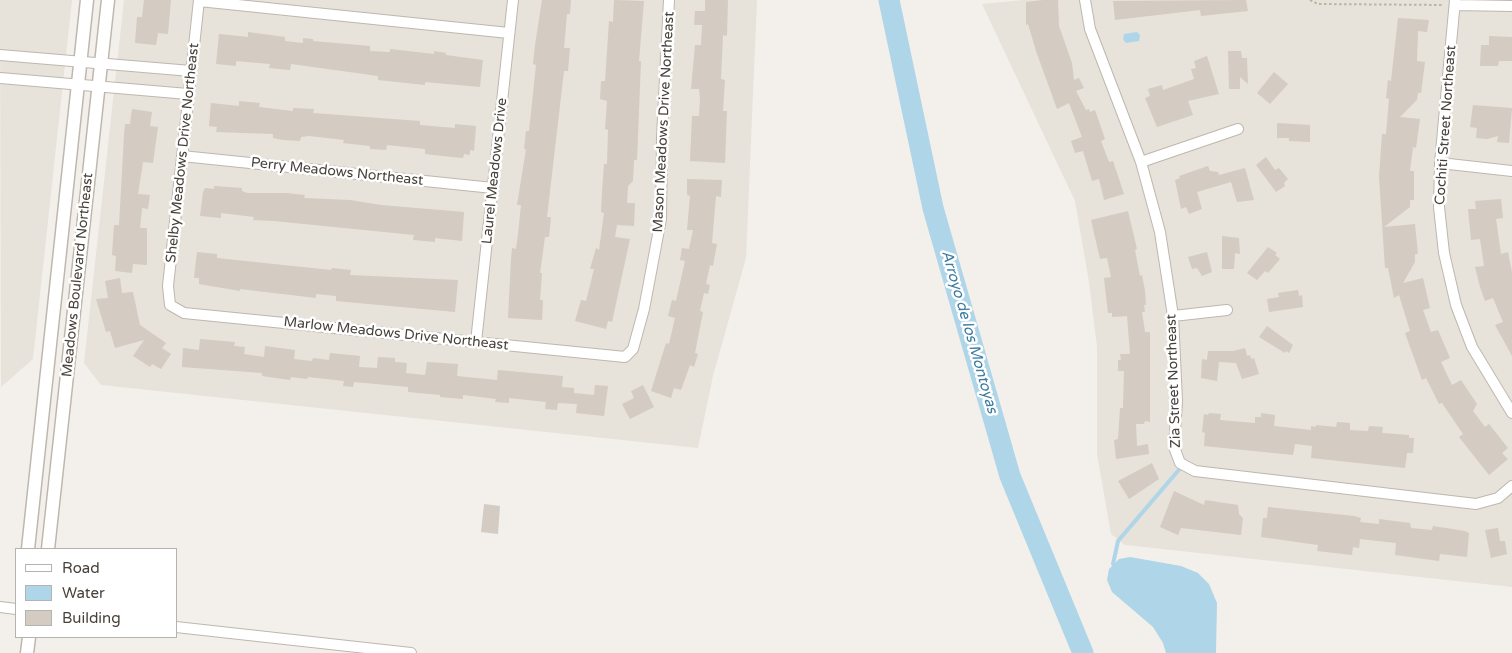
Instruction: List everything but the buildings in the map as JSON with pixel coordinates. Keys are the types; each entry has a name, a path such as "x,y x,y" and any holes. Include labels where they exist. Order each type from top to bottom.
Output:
{"street":[{"name":"Meadows Boulevard Northeast","path":"28,548 87,0"},
{"name":"Meadows Boulevard Northeast","path":"48,548 108,0"},
{"path":"199,0 510,33"},
{"name":"Shelby Meadows Drive Northeast","path":"170,305 168,286 199,0"},
{"name":"Laurel Meadows Drive","path":"476,342 513,0"},
{"name":"Mason Meadows Drive Northeast","path":"625,357 633,349 644,309 661,219 662,137 669,0"},
{"name":"Zia Street Northeast","path":"1086,0 1090,29 1141,162 1160,232 1173,316 1177,401 1174,447 1180,463 1187,468 1476,504 1498,498 1512,486"},
{"path":"1456,3 1512,6"},
{"name":"Cochiti Street Northeast","path":"1456,3 1440,163 1439,207 1443,244 1456,306 1472,347 1512,414"},
{"path":"0,55 101,65 191,71"},
{"path":"0,78 188,94"},
{"path":"1141,162 1238,129"},
{"name":"Perry Meadows Northeast","path":"182,156 493,188"},
{"path":"1440,163 1512,171"},
{"name":"Marlow Meadows Drive Northeast","path":"170,305 184,313 625,357"},
{"path":"1173,316 1227,310"},
{"path":"0,608 15,609"},
{"path":"178,627 411,653"},
{"path":"27,653 29,638"}],"path":[{"path":"1310,0 1318,4 1456,3"}],"shaded area":[{"path":"0,0 72,0 33,359 1,387"},
{"path":"124,0 757,0 746,258 713,376 698,448 101,385 84,363"},
{"path":"1023,0 1512,0 1512,587 1125,545 1111,534 1097,454 1097,347 1089,282 1075,201 982,4"}],"water":[{"path":"1137,32 1140,35 1139,41 1126,43 1123,39 1124,34"},
{"path":"1130,557 1181,566 1198,573 1209,584 1217,603 1216,653 1166,653 1163,643 1153,627 1112,592 1107,580 1109,569 1119,559"}],"waterway":[{"name":"Arroyo de los Montoyas","path":"889,0 933,208 1010,476 1083,653"},
{"path":"1113,564 1118,541 1183,465"}]}
